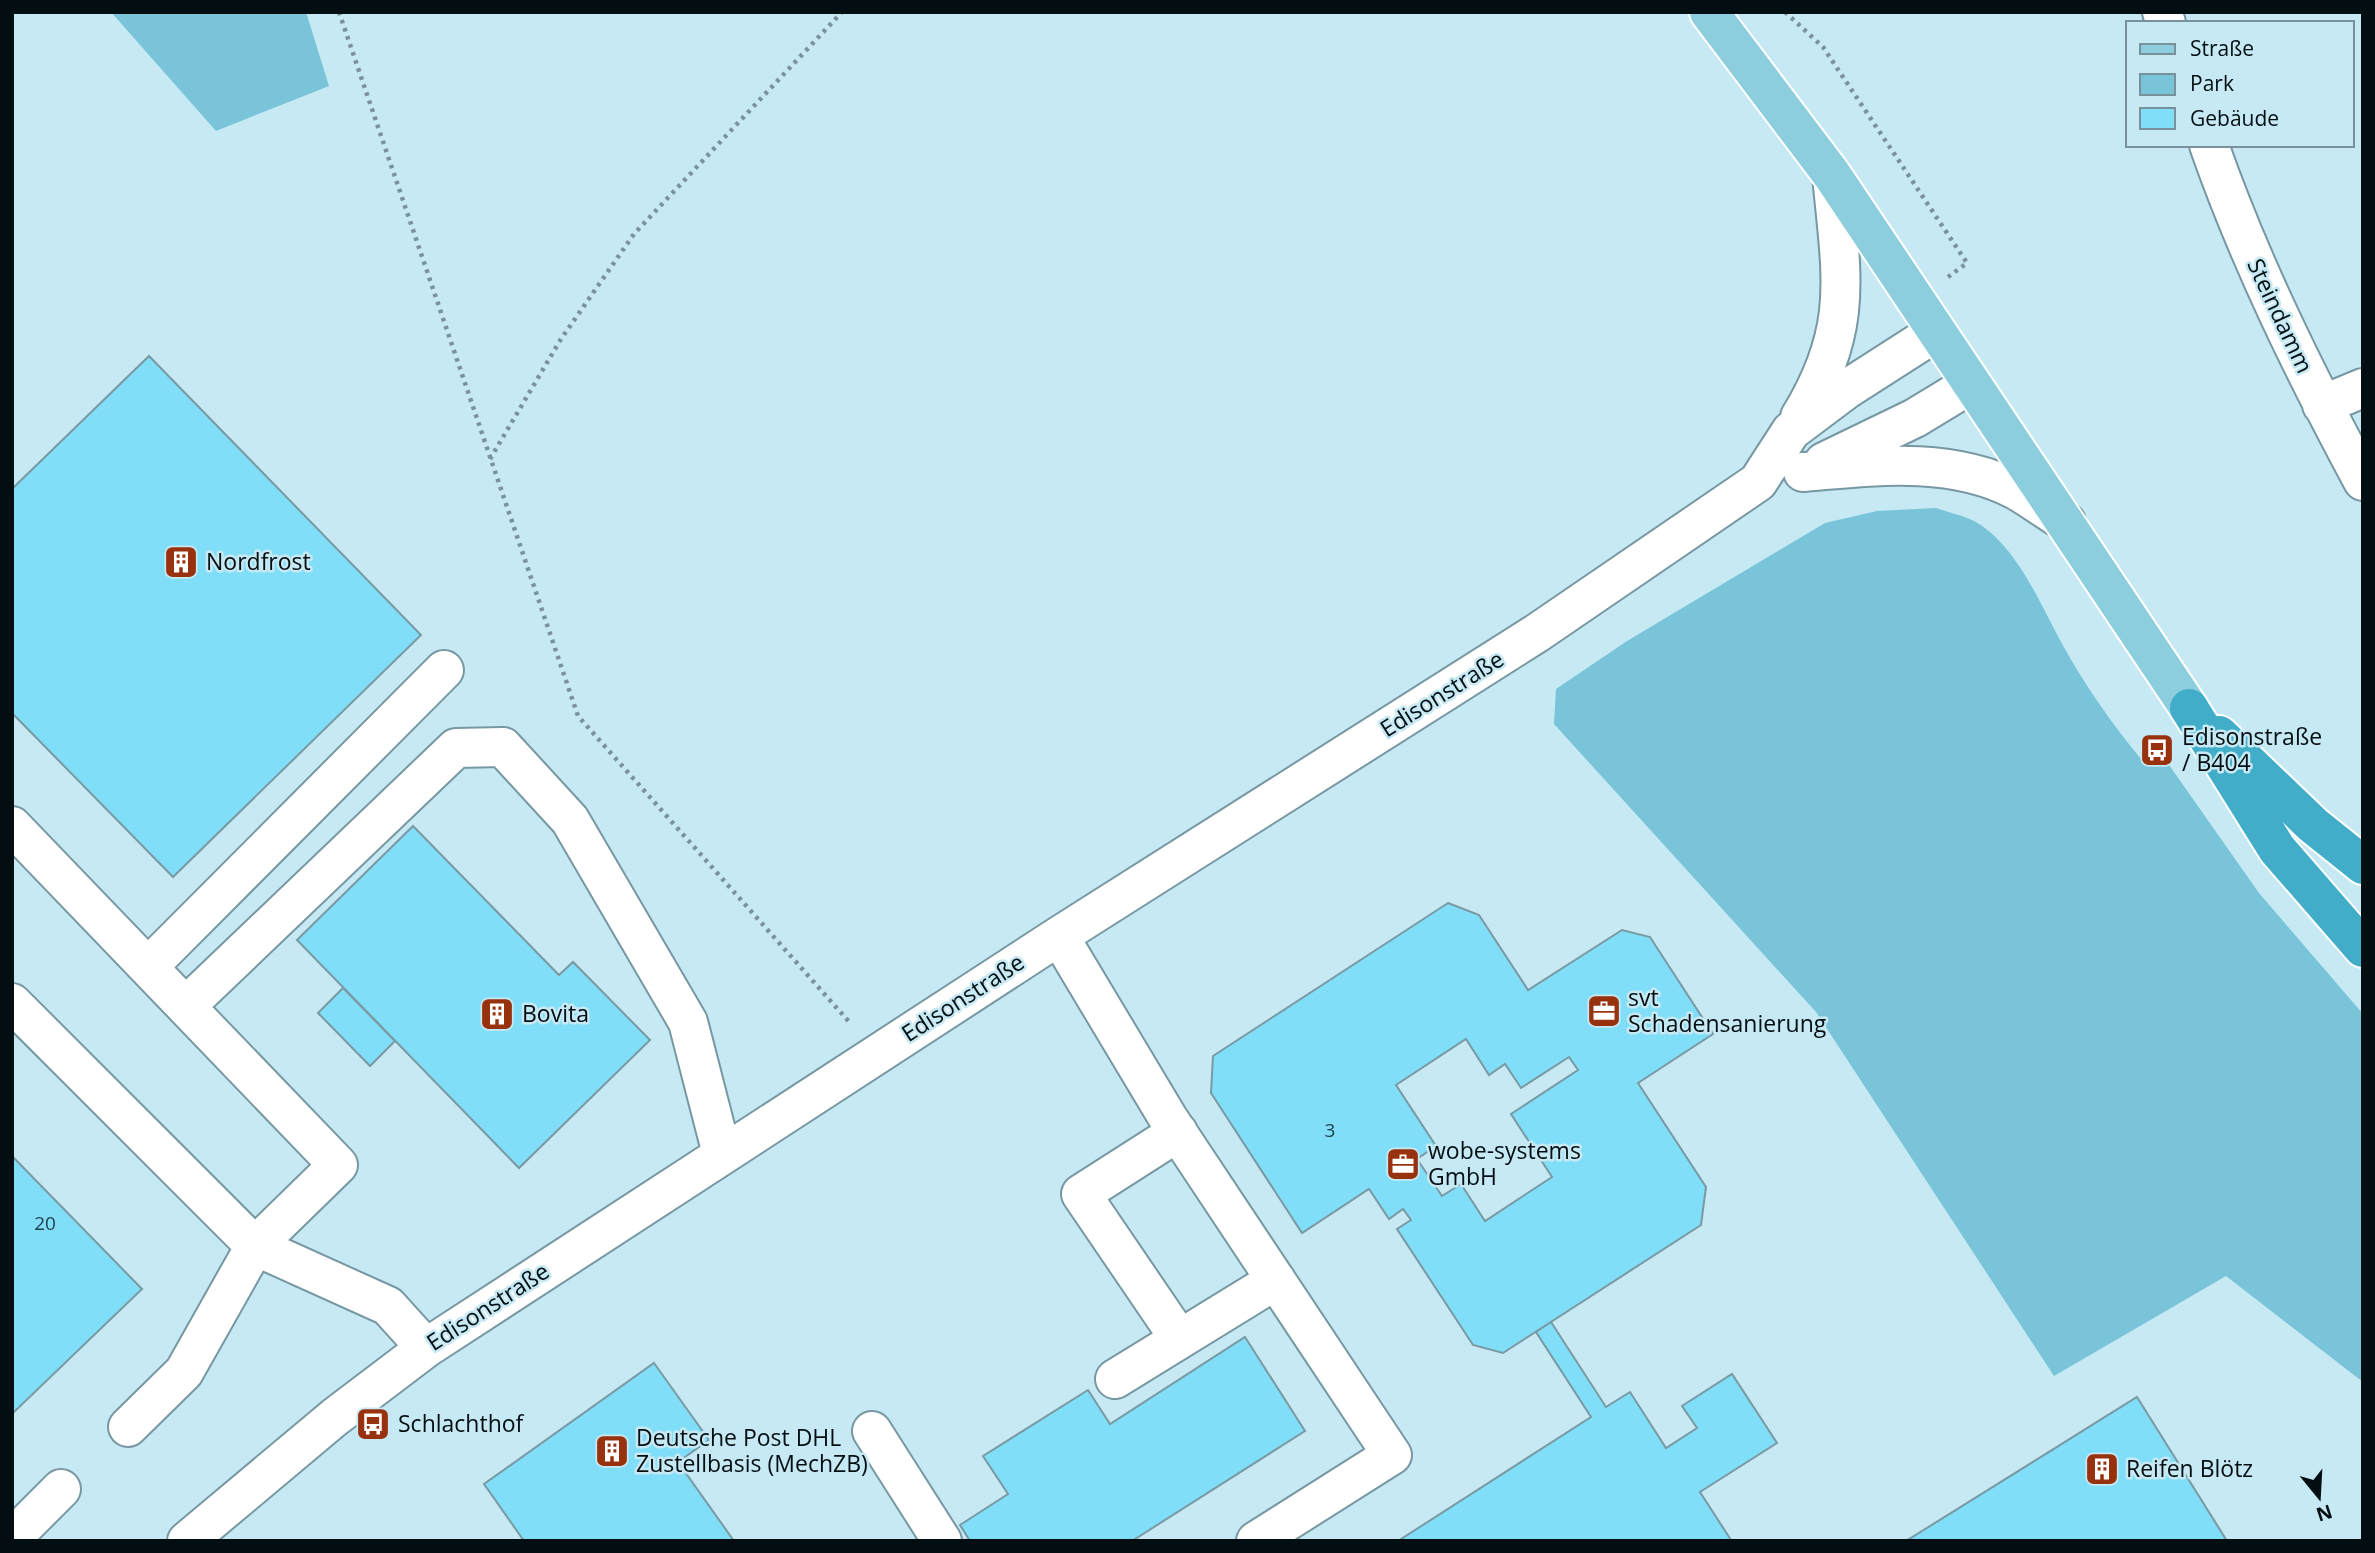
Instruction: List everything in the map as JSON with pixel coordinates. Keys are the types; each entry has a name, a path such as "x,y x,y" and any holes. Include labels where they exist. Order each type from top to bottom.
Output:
{"highway":[{"path":"2189,708 2313,825 2363,865"},
{"path":"2189,708 2277,849 2363,948"}],"main road":[{"path":"1709,12 1832,175 2189,708"}],"street":[{"name":"Steindamm","path":"2210,147 2245,241 2322,405 2363,481"},
{"path":"1791,431 1821,383 1833,353 1839,325 1842,286 1832,175"},
{"name":"Edisonstraße","path":"1758,482 1791,431 1847,389 1936,332"},
{"name":"Edisonstraße","path":"187,1541 335,1417 426,1348 722,1154 1059,936 1537,634 1758,482 1803,472 1915,418 1970,384"},
{"path":"2322,405 2363,388"},
{"path":"1803,472 1880,466 1956,470 2015,490 2068,524"},
{"path":"148,967 444,670"},
{"path":"186,1006 456,748 503,747 570,820 688,1022 722,1154"},
{"path":"12,826 338,1165 255,1246 184,1372 128,1427"},
{"path":"1059,936 1178,1132 1392,1455 1256,1541"},
{"path":"12,1003 255,1246 388,1306 426,1348"},
{"path":"1178,1132 1082,1194 1179,1338"},
{"path":"1115,1379 1276,1280"},
{"path":"872,1431 942,1541"},
{"path":"12,1538 61,1489"}],"path":[{"path":"339,12 578,716 877,1054"},
{"path":"489,459 561,339 634,234 842,12"},
{"path":"1785,12 1823,47 1967,263"}],"green space":[{"path":"111,12 306,12 329,86 216,131"},
{"path":"1936,508 1972,520 2001,542 2024,573 2079,672 2122,735 2146,765 2162,755 2259,893 2363,1014 2363,1382 2226,1276 2054,1376 1816,1012 1554,724 1556,689 1627,641 1825,523 1877,511"}],"building":[{"name":"Nordfrost","path":"149,356 421,635 173,877 12,713 12,489"},
{"name":"Bovita","path":"413,826 559,975 573,962 650,1040 519,1168 297,940"},
{"path":"1448,903 1479,915 1528,990 1622,930 1650,937 1713,1034 1638,1083 1706,1187 1701,1225 1503,1353 1473,1345 1397,1229 1411,1220 1403,1209 1389,1219 1369,1189 1302,1233 1211,1093 1213,1056","holes":["1466,1039 1489,1075 1505,1064 1521,1088 1569,1057 1578,1070 1511,1114 1552,1177 1485,1221 1461,1184 1442,1196 1417,1159 1436,1146 1396,1085"]},
{"path":"343,988 395,1041 370,1066 318,1013"},
{"path":"12,1156 142,1289 12,1414"},
{"path":"1551,1322 1606,1407 1630,1392 1666,1448 1697,1428 1682,1406 1732,1374 1777,1443 1700,1492 1731,1540 1398,1541 1591,1417 1536,1332"},
{"path":"1245,1337 1305,1431 1132,1541 970,1541 960,1525 1008,1494 983,1456 1088,1390 1110,1424"},
{"name":"Deutsche Post DHL Zustellbasis (MechZB)","path":"654,1363 709,1440 678,1462 734,1541 524,1541 484,1484"},
{"name":"Reifen Blötz","path":"2137,1397 2227,1541 1906,1541"}],"place":[{"name":"Nordfrost","path":"181,562"},
{"name":"Edisonstraße / B404","path":"2157,750"},
{"name":"svt Schadensanierung","path":"1604,1011"},
{"name":"Bovita","path":"497,1014"},
{"name":"wobe-systems GmbH","path":"1403,1164"},
{"name":"Schlachthof","path":"373,1424"},
{"name":"Deutsche Post DHL Zustellbasis (MechZB)","path":"612,1451"},
{"name":"Reifen Blötz","path":"2102,1469"}]}
